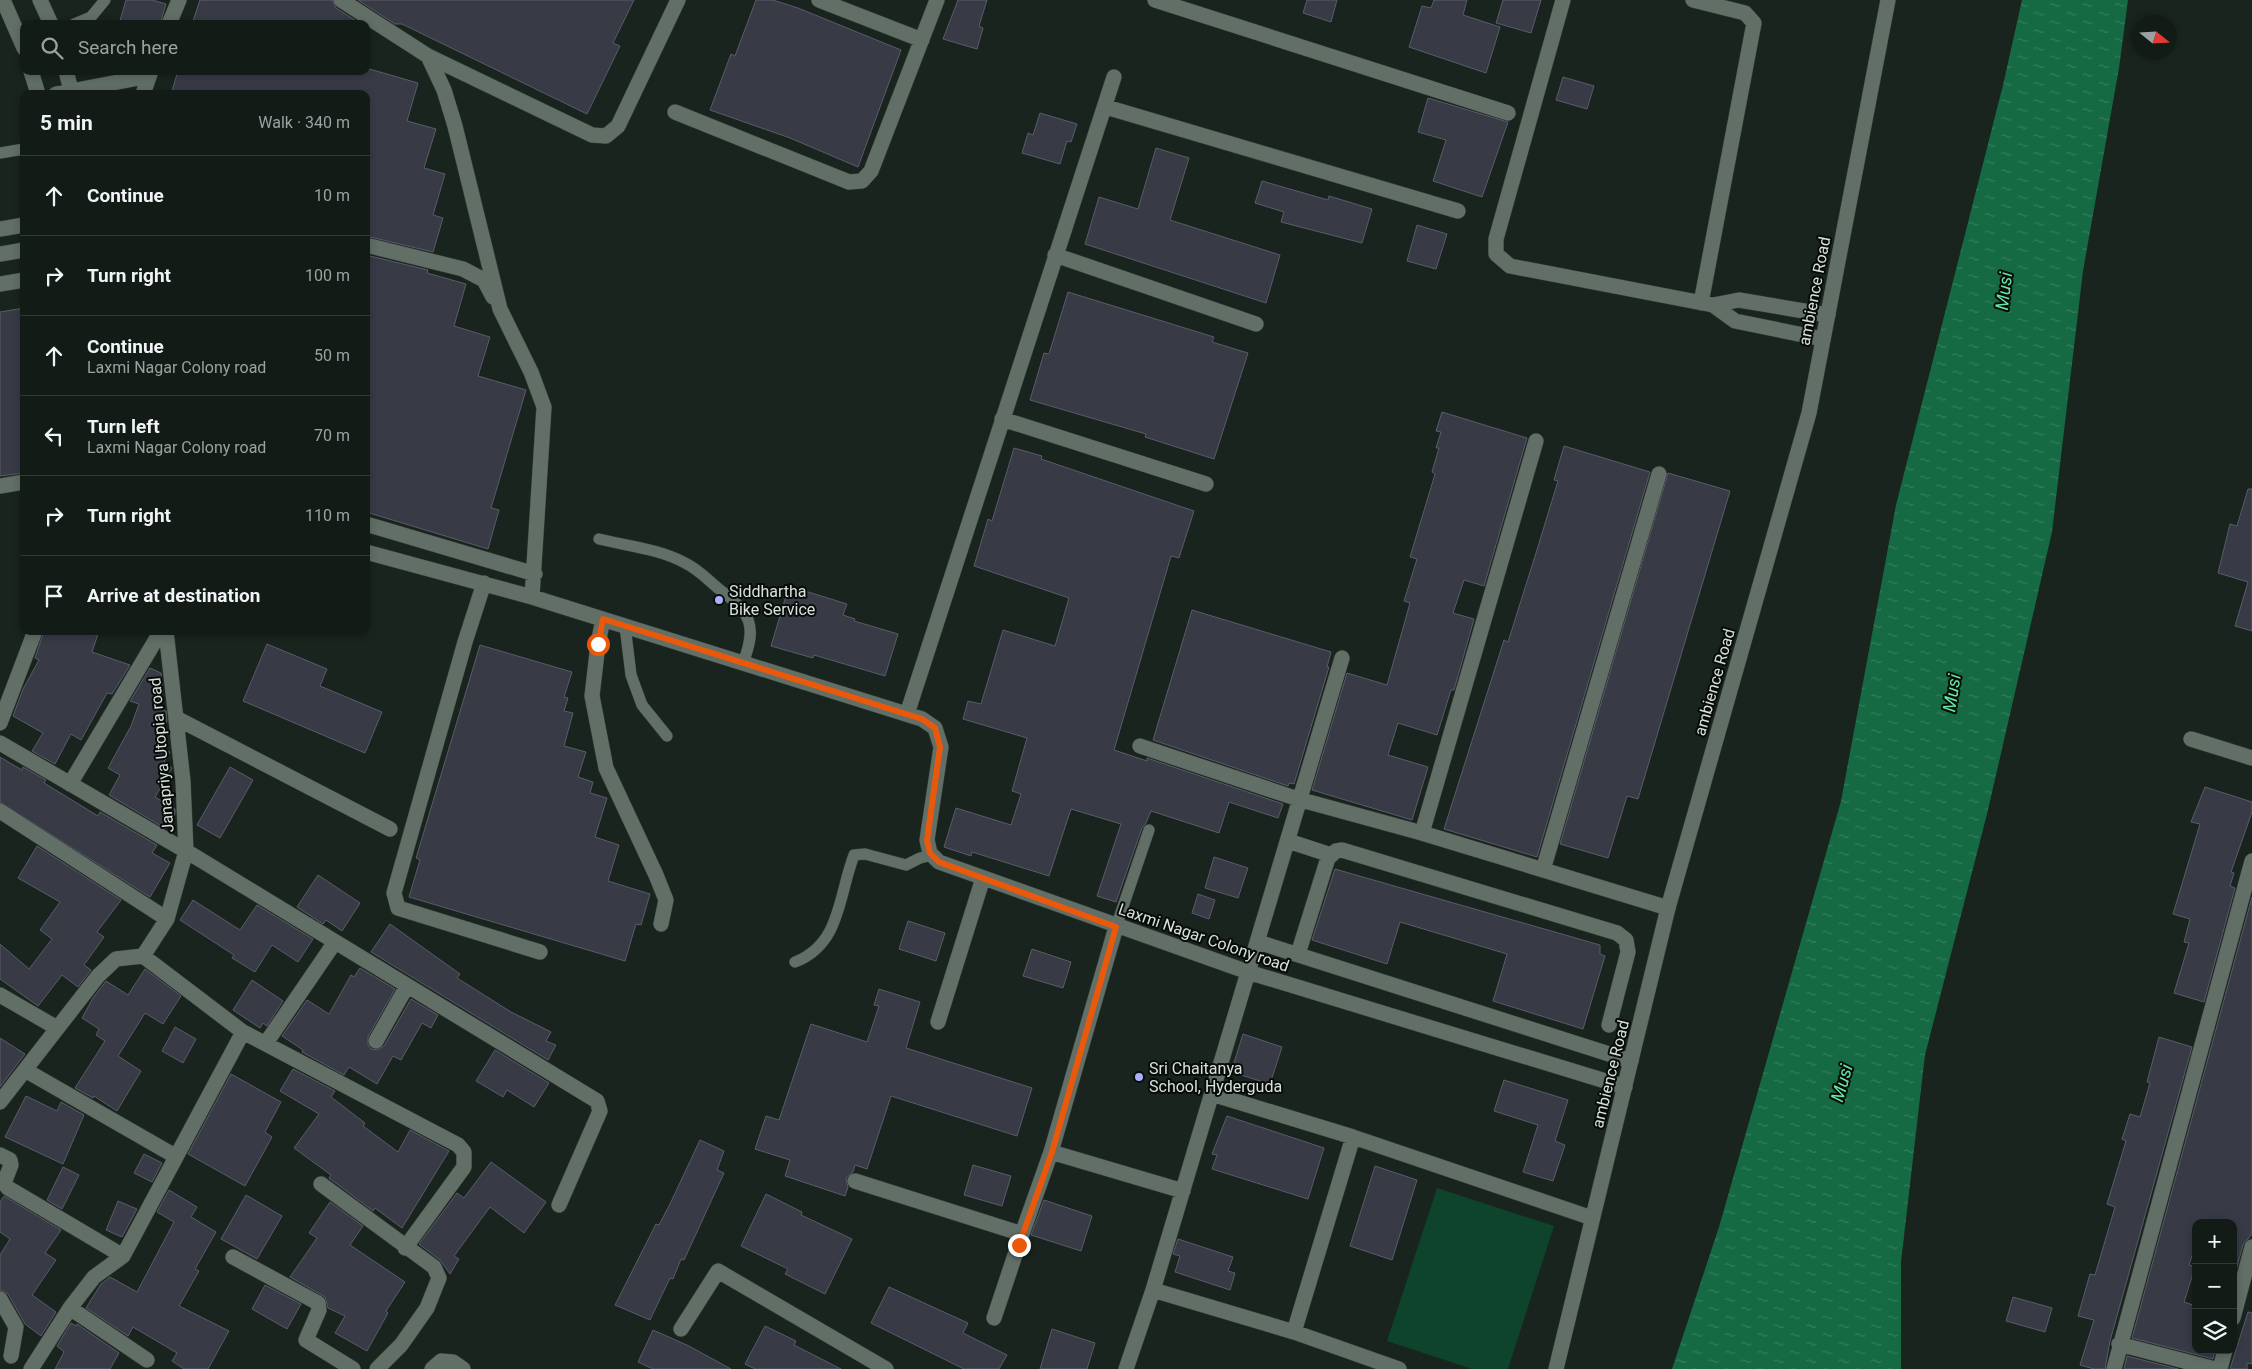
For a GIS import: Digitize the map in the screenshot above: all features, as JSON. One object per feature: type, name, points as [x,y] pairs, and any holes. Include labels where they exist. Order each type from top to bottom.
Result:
[{"type":"street","points":[[40,0],[49,20]]},
{"type":"street","points":[[170,20],[179,0]]},
{"type":"street","points":[[341,0],[428,56],[592,135],[606,136],[618,126],[626,111],[678,0]]},
{"type":"street","points":[[819,0],[922,40]]},
{"type":"street","points":[[675,112],[849,182],[862,181],[872,171],[937,0]]},
{"type":"street","points":[[1155,0],[1508,113]]},
{"type":"street","points":[[1563,0],[1496,240],[1496,254],[1510,266],[1707,304],[1739,300],[1828,315]]},
{"type":"street","points":[[1693,0],[1745,13],[1754,24],[1707,304]]},
{"type":"street","name":"ambience Road","points":[[1556,1369],[1668,908],[1809,412],[1888,0]]},
{"type":"street","points":[[3,6],[7,25],[20,43]]},
{"type":"street","points":[[428,56],[444,90],[455,126],[500,309]]},
{"type":"street","points":[[32,75],[37,90]]},
{"type":"street","points":[[67,75],[71,90]]},
{"type":"street","points":[[84,90],[142,75]]},
{"type":"street","points":[[144,90],[149,75]]},
{"type":"street","points":[[907,714],[1114,77]]},
{"type":"street","points":[[1106,106],[1458,211]]},
{"type":"street","points":[[0,229],[20,226]]},
{"type":"street","points":[[370,246],[463,269],[484,280],[531,372],[544,407],[535,574],[532,597]]},
{"type":"street","points":[[0,254],[20,252]]},
{"type":"street","points":[[1055,255],[1256,324]]},
{"type":"street","points":[[0,284],[20,281]]},
{"type":"street","points":[[1707,304],[1735,321],[1823,339]]},
{"type":"street","points":[[1002,419],[1206,484]]},
{"type":"street","points":[[1422,833],[1536,441]]},
{"type":"street","points":[[1543,870],[1659,474]]},
{"type":"street","points":[[0,486],[20,483]]},
{"type":"street","points":[[370,525],[535,574]]},
{"type":"street","points":[[370,553],[532,597],[922,719],[935,728],[940,747],[927,840],[933,855]]},
{"type":"street","points":[[484,584],[465,642],[394,893],[398,908],[540,952]]},
{"type":"street","points":[[603,619],[594,675],[594,706],[606,768],[666,900],[661,924]]},
{"type":"street","points":[[0,723],[33,635]]},
{"type":"street","points":[[70,784],[159,635]]},
{"type":"street","name":"Janapriya Utopia road","points":[[143,956],[167,918],[186,852],[178,720],[167,635]]},
{"type":"street","points":[[1126,1369],[1153,1290],[1288,841],[1298,799],[1342,658]]},
{"type":"street","points":[[178,720],[390,829]]},
{"type":"street","points":[[2191,739],[2252,758]]},
{"type":"street","points":[[0,743],[186,852],[598,1100],[600,1111],[559,1205]]},
{"type":"street","points":[[1140,746],[1298,799],[1422,833],[1668,908]]},
{"type":"street","points":[[0,811],[167,918]]},
{"type":"street","points":[[1288,841],[1331,855]]},
{"type":"street","points":[[1298,954],[1328,858],[1342,850],[1617,933],[1626,940],[1628,952],[1609,1025]]},
{"type":"street","name":"Laxmi Nagar Colony road","points":[[933,855],[939,862],[1116,927],[1248,972],[1625,1086]]},
{"type":"street","points":[[2114,1369],[2119,1344],[2252,861]]},
{"type":"street","points":[[938,1022],[983,878]]},
{"type":"street","points":[[994,1318],[1052,1152],[1116,927]]},
{"type":"street","points":[[266,1043],[335,942]]},
{"type":"street","points":[[1258,942],[1631,1061]]},
{"type":"street","points":[[0,1102],[98,976],[116,959],[143,956],[243,1032],[458,1145],[464,1152],[464,1167],[404,1248]]},
{"type":"street","points":[[376,1041],[408,986]]},
{"type":"street","points":[[0,995],[57,1028]]},
{"type":"street","points":[[0,1299],[16,1327],[6,1352],[30,1369],[70,1308],[94,1277],[123,1256],[243,1032]]},
{"type":"street","points":[[25,1070],[175,1156]]},
{"type":"street","points":[[1212,1094],[1353,1137],[1592,1218]]},
{"type":"street","points":[[1294,1332],[1353,1137]]},
{"type":"street","points":[[1052,1152],[1183,1191]]},
{"type":"street","points":[[0,1155],[10,1160],[11,1165],[4,1178],[4,1183],[8,1188],[123,1256]]},
{"type":"street","points":[[855,1181],[1022,1234]]},
{"type":"street","points":[[321,1184],[404,1248],[434,1267],[439,1278],[427,1308],[401,1345],[377,1369]]},
{"type":"street","points":[[2235,1309],[2252,1247]]},
{"type":"street","points":[[233,1258],[318,1303],[320,1306],[319,1310],[306,1340],[353,1369]]},
{"type":"street","points":[[681,1329],[718,1271],[886,1369]]},
{"type":"street","points":[[1153,1290],[1294,1332],[1399,1369]]},
{"type":"street","points":[[70,1308],[147,1360]]},
{"type":"street","points":[[2119,1344],[2215,1369]]},
{"type":"street","points":[[2220,1369],[2223,1354]]},
{"type":"street","points":[[432,1369],[441,1361],[453,1362],[464,1369]]},
{"type":"lane","points":[[84,20],[91,17],[105,0]]},
{"type":"lane","points":[[0,153],[20,149]]},
{"type":"lane","points":[[599,539],[680,560],[697,570],[737,602],[748,616],[752,631],[743,663]]},
{"type":"lane","points":[[625,626],[630,675],[642,705],[667,736]]},
{"type":"lane","points":[[1116,927],[1149,830]]},
{"type":"lane","points":[[795,962],[811,956],[824,943],[834,924],[854,855],[865,854],[906,865],[920,858],[933,855]]},
{"type":"shaded area","points":[[1437,1188],[1554,1226],[1508,1369],[1472,1369],[1387,1341]]},
{"type":"water","name":"Musi","points":[[2022,0],[2128,0],[2119,68],[2083,271],[2052,532],[1987,814],[1925,1055],[1901,1262],[1901,1369],[1672,1369],[1719,1227],[1841,801],[1896,505],[2003,85]]},
{"type":"building","points":[[126,0],[152,0],[166,4],[161,20],[120,20]]},
{"type":"building","points":[[200,0],[332,0],[336,8],[355,20],[193,20]]},
{"type":"building","points":[[358,0],[634,0],[613,43],[620,46],[587,114],[402,24],[395,24]]},
{"type":"building","points":[[756,0],[773,0],[798,8],[901,50],[858,167],[790,138],[710,110],[731,54],[735,56]]},
{"type":"building","points":[[958,0],[987,0],[979,26],[983,28],[977,49],[943,39]]},
{"type":"building","points":[[1307,0],[1337,0],[1331,22],[1303,13]]},
{"type":"building","points":[[1434,0],[1467,0],[1463,15],[1500,27],[1486,73],[1409,47],[1422,6],[1431,8]]},
{"type":"building","points":[[1503,0],[1541,0],[1531,33],[1496,23]]},
{"type":"building","points":[[370,69],[418,83],[407,121],[436,129],[424,168],[445,174],[433,215],[443,218],[433,252],[370,237],[370,90],[172,90],[177,75],[370,75]]},
{"type":"building","points":[[1563,77],[1594,86],[1587,109],[1556,100]]},
{"type":"building","points":[[1428,98],[1508,122],[1482,197],[1433,181],[1446,140],[1418,132]]},
{"type":"building","points":[[1040,113],[1077,124],[1071,142],[1067,141],[1060,164],[1022,153],[1028,133],[1033,135]]},
{"type":"building","points":[[1156,148],[1189,158],[1170,220],[1280,255],[1266,303],[1085,244],[1099,197],[1138,209]]},
{"type":"building","points":[[1262,181],[1328,200],[1329,196],[1372,209],[1362,243],[1281,222],[1284,212],[1255,203]]},
{"type":"building","points":[[1417,225],[1447,234],[1436,269],[1407,261]]},
{"type":"building","points":[[370,256],[428,270],[427,273],[466,284],[454,326],[490,337],[478,376],[526,390],[491,508],[499,510],[488,549],[370,513]]},
{"type":"building","points":[[1068,292],[1214,337],[1212,342],[1248,353],[1214,459],[1145,437],[1146,434],[1030,400],[1044,353],[1049,354]]},
{"type":"building","points":[[20,309],[20,474],[0,476],[0,312]]},
{"type":"building","points":[[1442,412],[1527,438],[1484,586],[1464,580],[1453,613],[1474,619],[1454,690],[1451,690],[1437,735],[1398,723],[1388,755],[1428,767],[1412,820],[1312,790],[1347,673],[1387,685],[1410,603],[1404,601],[1417,559],[1410,557],[1435,474],[1432,472],[1439,448],[1436,448],[1441,432],[1436,431]]},
{"type":"building","points":[[1564,446],[1650,472],[1537,857],[1444,829],[1504,640],[1508,642],[1536,553],[1558,481],[1554,480]]},
{"type":"building","points":[[1014,448],[1042,456],[1041,459],[1194,511],[1179,558],[1171,556],[1114,750],[1147,761],[1147,758],[1283,804],[1278,818],[1229,802],[1219,833],[1151,811],[1142,828],[1116,902],[1097,896],[1121,824],[1071,809],[1049,876],[972,852],[971,856],[944,847],[956,808],[1011,825],[1021,794],[1012,791],[1027,738],[963,719],[968,701],[981,704],[1003,630],[1055,646],[1069,598],[974,566],[988,519],[992,521]]},
{"type":"building","points":[[1668,473],[1730,491],[1638,799],[1627,796],[1608,858],[1560,844]]},
{"type":"building","points":[[2248,489],[2252,489],[2252,631],[2235,626],[2248,582],[2218,573],[2230,524],[2237,526]]},
{"type":"building","points":[[789,586],[847,604],[843,615],[855,619],[854,621],[898,634],[885,676],[814,655],[813,658],[771,646]]},
{"type":"building","points":[[1192,610],[1331,652],[1327,667],[1329,667],[1294,784],[1289,783],[1288,786],[1153,740]]},
{"type":"building","points":[[43,635],[98,635],[92,652],[130,665],[112,694],[107,693],[81,740],[71,734],[55,764],[32,751],[43,733],[13,716],[23,689],[39,660],[35,658]]},
{"type":"building","points":[[267,644],[327,669],[320,686],[382,712],[365,753],[243,701]]},
{"type":"building","points":[[480,645],[572,672],[564,697],[568,698],[564,711],[573,713],[564,746],[586,752],[578,777],[593,782],[590,793],[607,798],[595,837],[619,845],[608,881],[650,894],[641,925],[636,924],[625,961],[409,897],[420,860],[416,858]]},
{"type":"building","points":[[150,668],[161,673],[163,692],[157,707],[166,711],[167,721],[156,744],[170,752],[164,762],[172,768],[155,797],[175,809],[175,814],[166,829],[109,795],[120,775],[108,768],[131,726],[139,704],[130,701]]},
{"type":"building","points":[[0,757],[22,770],[23,767],[46,780],[44,783],[98,816],[100,812],[157,845],[152,853],[170,863],[150,897],[0,802]]},
{"type":"building","points":[[230,767],[253,780],[220,838],[197,825]]},
{"type":"building","points":[[2205,787],[2252,802],[2252,812],[2231,872],[2234,873],[2230,886],[2235,888],[2204,1002],[2174,993],[2189,943],[2184,942],[2190,919],[2173,914],[2200,824],[2191,822]]},
{"type":"building","points":[[37,846],[121,900],[97,932],[104,937],[84,965],[91,970],[78,987],[62,975],[38,1006],[0,979],[0,944],[29,969],[52,939],[40,930],[60,902],[18,878]]},
{"type":"building","points":[[1214,857],[1248,868],[1238,898],[1205,888]]},
{"type":"building","points":[[1335,869],[1600,945],[1600,954],[1605,956],[1583,1029],[1493,1001],[1507,954],[1400,922],[1387,964],[1312,940]]},
{"type":"building","points":[[318,875],[360,903],[342,931],[326,920],[323,924],[297,907]]},
{"type":"building","points":[[1198,894],[1215,900],[1209,919],[1192,913]]},
{"type":"building","points":[[2252,897],[2252,1234],[2243,1245],[2237,1267],[2237,1219],[2192,1219],[2192,1256],[2189,1265],[2192,1266],[2192,1277],[2184,1302],[2192,1305],[2192,1354],[2132,1338]]},
{"type":"building","points":[[193,900],[240,930],[257,905],[313,939],[298,962],[272,945],[255,972],[232,958],[234,955],[180,920]]},
{"type":"building","points":[[908,921],[945,933],[936,961],[899,949]]},
{"type":"building","points":[[390,924],[460,974],[457,978],[511,1012],[551,1032],[546,1041],[556,1045],[548,1060],[371,952]]},
{"type":"building","points":[[1032,949],[1071,962],[1063,988],[1023,976]]},
{"type":"building","points":[[360,968],[395,989],[368,1037],[368,1045],[371,1049],[377,1050],[384,1046],[411,999],[438,1015],[431,1028],[422,1023],[401,1060],[393,1056],[377,1084],[349,1067],[344,1075],[302,1052],[303,1050],[282,1036],[307,1000],[329,1014],[351,975],[354,977]]},
{"type":"building","points":[[145,969],[181,996],[163,1024],[145,1013],[118,1056],[141,1071],[117,1111],[94,1096],[93,1098],[75,1088],[105,1041],[96,1035],[99,1029],[82,1018],[93,998],[106,981],[128,995]]},
{"type":"building","points":[[252,980],[283,1001],[267,1026],[263,1023],[260,1028],[233,1010]]},
{"type":"building","points":[[879,989],[920,1002],[906,1048],[1032,1088],[1017,1136],[891,1096],[867,1169],[855,1165],[853,1172],[846,1178],[848,1187],[845,1196],[785,1176],[790,1160],[755,1149],[766,1116],[779,1120],[811,1024],[867,1042],[879,1006],[874,1005]]},
{"type":"building","points":[[175,1027],[196,1039],[183,1063],[162,1051]]},
{"type":"building","points":[[1243,1034],[1282,1047],[1270,1084],[1231,1072]]},
{"type":"building","points":[[2159,1037],[2192,1047],[2110,1341],[2105,1369],[2094,1369],[2080,1365],[2094,1320],[2078,1316],[2090,1274],[2095,1275],[2115,1207],[2107,1204],[2126,1141],[2122,1139],[2130,1114],[2140,1117],[2150,1083],[2147,1082]]},
{"type":"building","points":[[0,1038],[25,1054],[0,1087]]},
{"type":"building","points":[[495,1050],[549,1083],[534,1107],[507,1090],[503,1097],[476,1081]]},
{"type":"building","points":[[293,1069],[335,1091],[331,1097],[365,1123],[363,1126],[398,1152],[410,1130],[449,1151],[402,1228],[375,1208],[373,1211],[329,1178],[331,1175],[294,1148],[319,1114],[280,1091]]},
{"type":"building","points":[[231,1074],[281,1102],[265,1132],[272,1137],[245,1186],[188,1154]]},
{"type":"building","points":[[1504,1080],[1568,1100],[1555,1141],[1565,1145],[1553,1181],[1523,1172],[1538,1125],[1494,1111]]},
{"type":"building","points":[[26,1096],[57,1111],[61,1102],[84,1115],[63,1164],[5,1137]]},
{"type":"building","points":[[1227,1116],[1324,1148],[1308,1199],[1212,1169],[1217,1155],[1212,1154]]},
{"type":"building","points":[[700,1140],[724,1151],[717,1170],[724,1173],[684,1260],[681,1259],[673,1279],[670,1278],[650,1320],[615,1305],[656,1224],[659,1225],[670,1204]]},
{"type":"building","points":[[144,1154],[162,1163],[152,1182],[134,1173]]},
{"type":"building","points":[[491,1162],[546,1202],[524,1233],[490,1207],[454,1256],[459,1259],[450,1274],[440,1260],[419,1244],[457,1193],[464,1198]]},
{"type":"building","points":[[973,1165],[1011,1176],[1002,1206],[964,1195]]},
{"type":"building","points":[[1375,1166],[1417,1180],[1392,1260],[1350,1246]]},
{"type":"building","points":[[63,1167],[79,1175],[62,1209],[47,1200]]},
{"type":"building","points":[[169,1190],[197,1207],[191,1217],[216,1232],[195,1269],[199,1271],[179,1306],[229,1331],[208,1369],[184,1369],[172,1361],[177,1353],[133,1327],[128,1336],[86,1308],[101,1284],[110,1277],[137,1292],[174,1222],[157,1212]]},
{"type":"building","points":[[766,1194],[802,1212],[801,1215],[852,1239],[825,1294],[785,1274],[788,1269],[741,1246]]},
{"type":"building","points":[[246,1195],[282,1216],[257,1259],[221,1239]]},
{"type":"building","points":[[4,1196],[61,1230],[45,1253],[56,1260],[32,1295],[56,1312],[41,1336],[25,1324],[8,1294],[0,1290],[0,1255],[10,1239],[0,1232],[0,1202]]},
{"type":"building","points":[[1044,1200],[1092,1216],[1081,1251],[1031,1235]]},
{"type":"building","points":[[118,1201],[137,1209],[122,1237],[106,1230]]},
{"type":"building","points":[[330,1202],[363,1226],[350,1245],[405,1282],[386,1311],[388,1313],[367,1351],[335,1333],[345,1316],[328,1308],[325,1297],[290,1277],[317,1238],[309,1233]]},
{"type":"building","points":[[1178,1239],[1233,1257],[1228,1271],[1235,1273],[1230,1290],[1175,1272],[1180,1256],[1173,1254]]},
{"type":"building","points":[[265,1285],[301,1304],[287,1329],[252,1309]]},
{"type":"building","points":[[889,1287],[968,1323],[963,1333],[1007,1355],[999,1369],[964,1369],[871,1323]]},
{"type":"building","points":[[2013,1297],[2052,1308],[2045,1332],[2006,1321]]},
{"type":"building","points":[[2248,1312],[2252,1313],[2252,1364],[2247,1363],[2247,1369],[2230,1369],[2235,1354],[2237,1354],[2237,1347]]},
{"type":"building","points":[[71,1323],[76,1326],[77,1324],[119,1353],[110,1369],[55,1369],[64,1352],[57,1346]]},
{"type":"building","points":[[765,1326],[796,1341],[794,1345],[841,1369],[755,1369],[745,1364]]},
{"type":"building","points":[[1052,1329],[1095,1343],[1087,1369],[1040,1369]]},
{"type":"building","points":[[653,1330],[689,1346],[731,1369],[653,1369],[638,1362]]},
{"type":"building","points":[[2194,1354],[2214,1354],[2213,1359]]},
{"type":"building","points":[[2127,1356],[2178,1369],[2124,1369]]},
{"type":"place","name":"Siddhartha Bike Service","points":[[719,600]]},
{"type":"place","name":"Sri Chaitanya School, Hyderguda","points":[[1139,1077]]},
{"type":"route","points":[[598,644],[603,619],[922,719],[935,728],[940,747],[927,840],[930,853],[939,862],[1116,927],[1052,1152],[1019,1245]]}]
